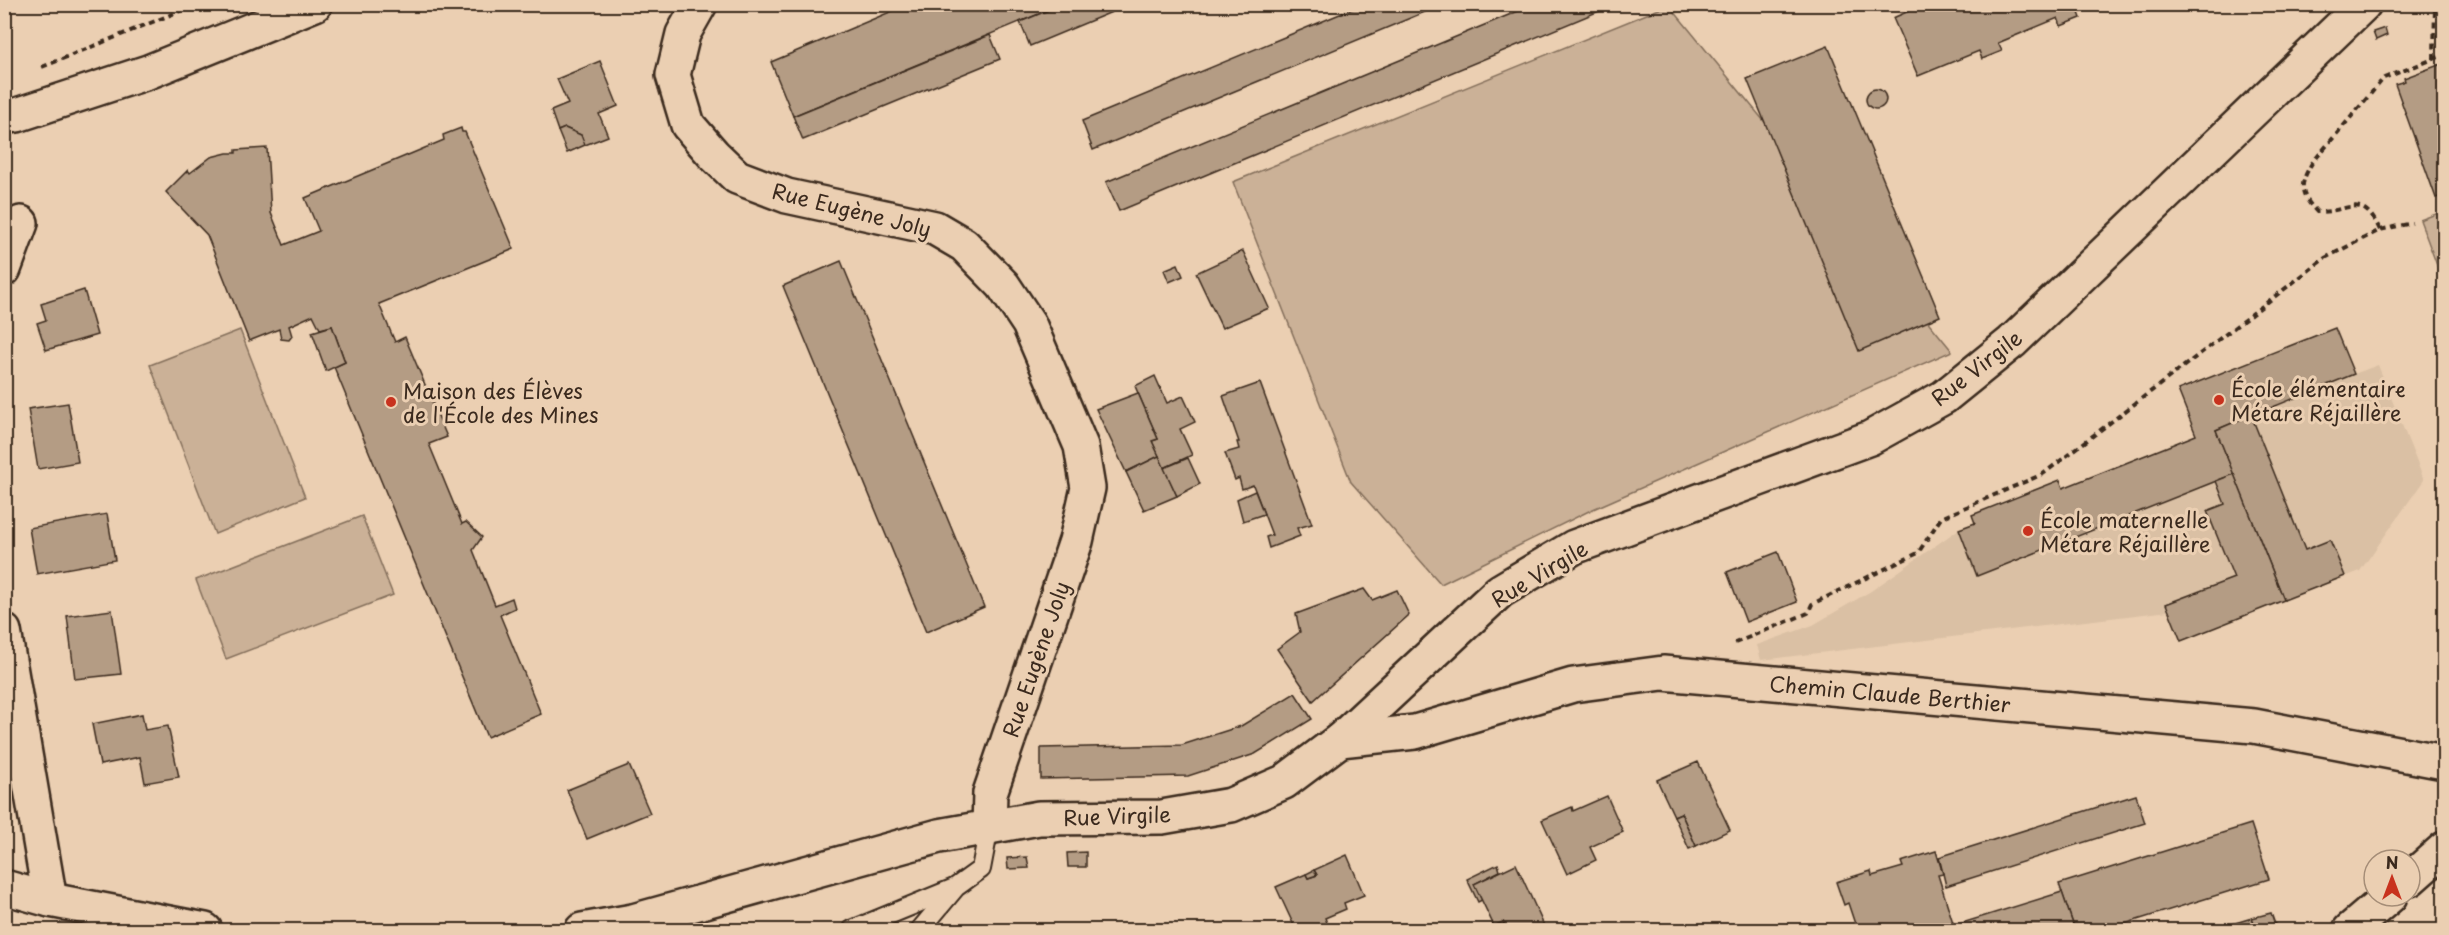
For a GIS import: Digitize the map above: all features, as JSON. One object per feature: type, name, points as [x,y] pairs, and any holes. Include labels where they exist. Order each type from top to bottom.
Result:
[{"type":"street","points":[[4,117],[17,115],[126,80],[315,4]]},
{"type":"street","name":"Rue Eugène Joly","points":[[700,4],[683,34],[673,75],[688,124],[714,156],[737,177],[787,196],[935,228],[964,245],[1003,285],[1029,324],[1081,446],[1088,488],[1079,530],[990,793],[989,827]]},
{"type":"street","name":"Rue Virgile","points":[[582,930],[633,921],[939,836],[1039,818],[1162,817],[1231,805],[1284,782],[1340,740],[1500,591],[1574,547],[1870,438],[1944,397],[2012,342],[2364,4]]},
{"type":"street","points":[[4,269],[21,223]]},
{"type":"street","points":[[4,631],[50,900]]},
{"type":"street","name":"Chemin Claude Berthier","points":[[1340,740],[1415,732],[1572,685],[1663,673],[2254,726],[2445,762]]},
{"type":"street","points":[[2422,869],[2445,849]]},
{"type":"street","points":[[4,887],[50,900],[205,930]]},
{"type":"street","points":[[2350,930],[2376,908]]},
{"type":"lane","points":[[852,930],[956,887],[981,869],[989,827]]},
{"type":"lane","points":[[920,930],[956,887]]},
{"type":"path","points":[[39,68],[197,4]]},
{"type":"path","points":[[2434,58],[2435,4]]},
{"type":"path","points":[[2380,230],[2371,213],[2363,207],[2317,212],[2307,202],[2302,192],[2303,177],[2312,163],[2384,78],[2445,54]]},
{"type":"path","points":[[1725,647],[1808,613],[1812,604],[1918,553],[1941,518],[2043,474],[2325,258],[2380,230],[2412,223]]},
{"type":"shaded area","points":[[1669,5],[1952,351],[1591,510],[1441,584],[1351,482],[1233,182]]},
{"type":"shaded area","points":[[2444,211],[2444,284],[2420,220]]},
{"type":"shaded area","points":[[2335,328],[2354,374],[2378,365],[2424,480],[2360,571],[2181,641],[2169,611],[1761,660],[1757,645],[1813,625],[1871,591],[1959,529],[1975,523],[1972,515],[2060,480],[2063,488],[2196,435],[2178,390]]},
{"type":"shaded area","points":[[240,330],[305,497],[215,534],[150,365]]},
{"type":"shaded area","points":[[362,516],[393,595],[226,659],[196,580]]},
{"type":"building","points":[[909,4],[1063,4],[793,116],[771,62]]},
{"type":"building","points":[[1063,4],[1131,4],[1030,46],[1020,22]]},
{"type":"building","points":[[1364,4],[1444,4],[1093,150],[1082,121]]},
{"type":"building","points":[[1535,4],[1616,4],[1119,211],[1106,182]]},
{"type":"building","points":[[1925,4],[2091,4],[2078,10],[2081,18],[2061,26],[2058,18],[1998,43],[2002,51],[1982,59],[1979,51],[1918,76],[1893,18]]},
{"type":"building","points":[[2385,28],[2387,35],[2376,40],[2373,32]]},
{"type":"building","points":[[990,35],[1000,59],[803,140],[793,116]]},
{"type":"building","points":[[1828,46],[1940,316],[1859,351],[1747,79]]},
{"type":"building","points":[[600,61],[618,106],[599,114],[608,136],[585,145],[581,135],[565,128],[558,131],[551,111],[568,104],[557,79]]},
{"type":"building","points":[[2444,63],[2444,195],[2436,198],[2395,84],[2405,81],[2404,78]]},
{"type":"building","points":[[1876,89],[1883,92],[1886,99],[1883,106],[1876,109],[1869,106],[1866,99],[1869,92]]},
{"type":"building","name":"Maison des Élèves de l'École des Mines","points":[[461,128],[462,132],[465,132],[514,249],[379,304],[395,342],[405,337],[447,437],[429,444],[462,524],[466,522],[482,537],[473,550],[495,605],[512,598],[515,608],[500,615],[541,714],[487,737],[334,367],[345,362],[332,326],[320,329],[313,315],[289,326],[292,336],[289,340],[281,339],[279,329],[249,341],[207,235],[166,192],[188,170],[190,173],[211,157],[236,153],[236,150],[267,148],[271,213],[284,245],[319,231],[305,198],[444,140],[443,135]]},
{"type":"building","points":[[565,128],[581,135],[585,145],[567,153],[558,131]]},
{"type":"building","points":[[1243,251],[1269,308],[1222,328],[1196,273]]},
{"type":"building","points":[[841,261],[984,607],[926,632],[783,286]]},
{"type":"building","points":[[1178,264],[1183,276],[1169,282],[1164,270]]},
{"type":"building","points":[[84,290],[97,335],[46,350],[37,323],[46,320],[41,304]]},
{"type":"building","points":[[332,326],[345,362],[326,371],[312,332]]},
{"type":"building","points":[[2335,328],[2354,374],[2216,430],[2234,474],[1977,576],[1959,529],[1975,523],[1972,515],[2060,480],[2063,488],[2196,435],[2178,390]]},
{"type":"building","points":[[1155,376],[1167,403],[1183,396],[1195,422],[1180,429],[1192,455],[1164,468],[1152,441],[1158,439],[1135,386]]},
{"type":"building","points":[[1260,383],[1312,524],[1297,528],[1300,536],[1269,548],[1266,537],[1272,535],[1253,485],[1242,489],[1239,478],[1235,480],[1225,453],[1239,449],[1237,442],[1239,442],[1223,396]]},
{"type":"building","points":[[1138,393],[1158,439],[1152,441],[1159,456],[1126,472],[1096,409]]},
{"type":"building","points":[[68,403],[78,462],[38,469],[28,409]]},
{"type":"building","points":[[2251,415],[2305,550],[2330,540],[2345,576],[2284,600],[2216,430]]},
{"type":"building","points":[[1159,456],[1177,496],[1144,510],[1126,472]]},
{"type":"building","points":[[1188,458],[1200,484],[1177,496],[1164,468]]},
{"type":"building","points":[[2234,474],[2284,600],[2181,641],[2166,604],[2234,578],[2207,511],[2225,504],[2216,481]]},
{"type":"building","points":[[1255,491],[1264,514],[1243,521],[1237,499]]},
{"type":"building","points":[[107,514],[115,560],[37,574],[29,528]]},
{"type":"building","points":[[1778,552],[1797,602],[1746,622],[1727,572]]},
{"type":"building","points":[[1364,589],[1372,600],[1397,590],[1409,615],[1313,701],[1277,649],[1300,632],[1296,614]]},
{"type":"building","points":[[112,610],[121,674],[75,679],[67,616]]},
{"type":"building","points":[[1295,693],[1312,719],[1255,754],[1188,776],[1041,779],[1041,748],[1182,745],[1241,726]]},
{"type":"building","points":[[142,714],[145,730],[168,726],[179,777],[145,783],[140,757],[100,765],[92,724]]},
{"type":"building","points":[[1698,762],[1730,830],[1696,846],[1681,813],[1674,816],[1657,780]]},
{"type":"building","points":[[629,765],[650,813],[587,839],[567,790]]},
{"type":"building","points":[[2136,795],[2145,823],[1946,886],[1939,857]]},
{"type":"building","points":[[1607,796],[1623,832],[1590,847],[1596,860],[1567,874],[1542,820],[1572,807],[1573,811]]},
{"type":"building","points":[[1681,813],[1696,846],[1689,849],[1674,816]]},
{"type":"building","points":[[2251,824],[2269,879],[2105,930],[2075,930],[2059,884]]},
{"type":"building","points":[[1936,851],[1943,874],[1938,875],[1954,926],[1959,924],[1961,930],[1857,930],[1848,903],[1844,905],[1836,882],[1871,871],[1872,876],[1903,867],[1901,862]]},
{"type":"building","points":[[1086,852],[1086,867],[1068,867],[1067,853]]},
{"type":"building","points":[[1347,855],[1364,895],[1344,903],[1346,909],[1325,918],[1328,925],[1317,930],[1296,930],[1276,887],[1306,874],[1308,878],[1317,875],[1314,870]]},
{"type":"building","points":[[1027,857],[1029,868],[1008,869],[1007,858]]},
{"type":"building","points":[[1498,864],[1500,871],[1474,884],[1482,900],[1478,902],[1467,879]]},
{"type":"building","points":[[1516,864],[1546,930],[1507,930],[1503,922],[1494,926],[1474,884]]},
{"type":"building","points":[[1314,870],[1317,875],[1308,878],[1306,874]]},
{"type":"building","points":[[2062,892],[2075,930],[1961,930],[1959,924]]},
{"type":"building","points":[[2271,913],[2277,930],[2257,930],[2252,918]]},
{"type":"building","points":[[2252,918],[2257,930],[2212,930]]},
{"type":"building","points":[[1503,922],[1507,930],[1496,930],[1494,926]]},
{"type":"place","name":"École élémentaire Métare Réjaillère","points":[[2219,400]]},
{"type":"place","name":"Maison des Élèves de l'École des Mines","points":[[391,402]]},
{"type":"place","name":"École maternelle Métare Réjaillère","points":[[2028,531]]}]
